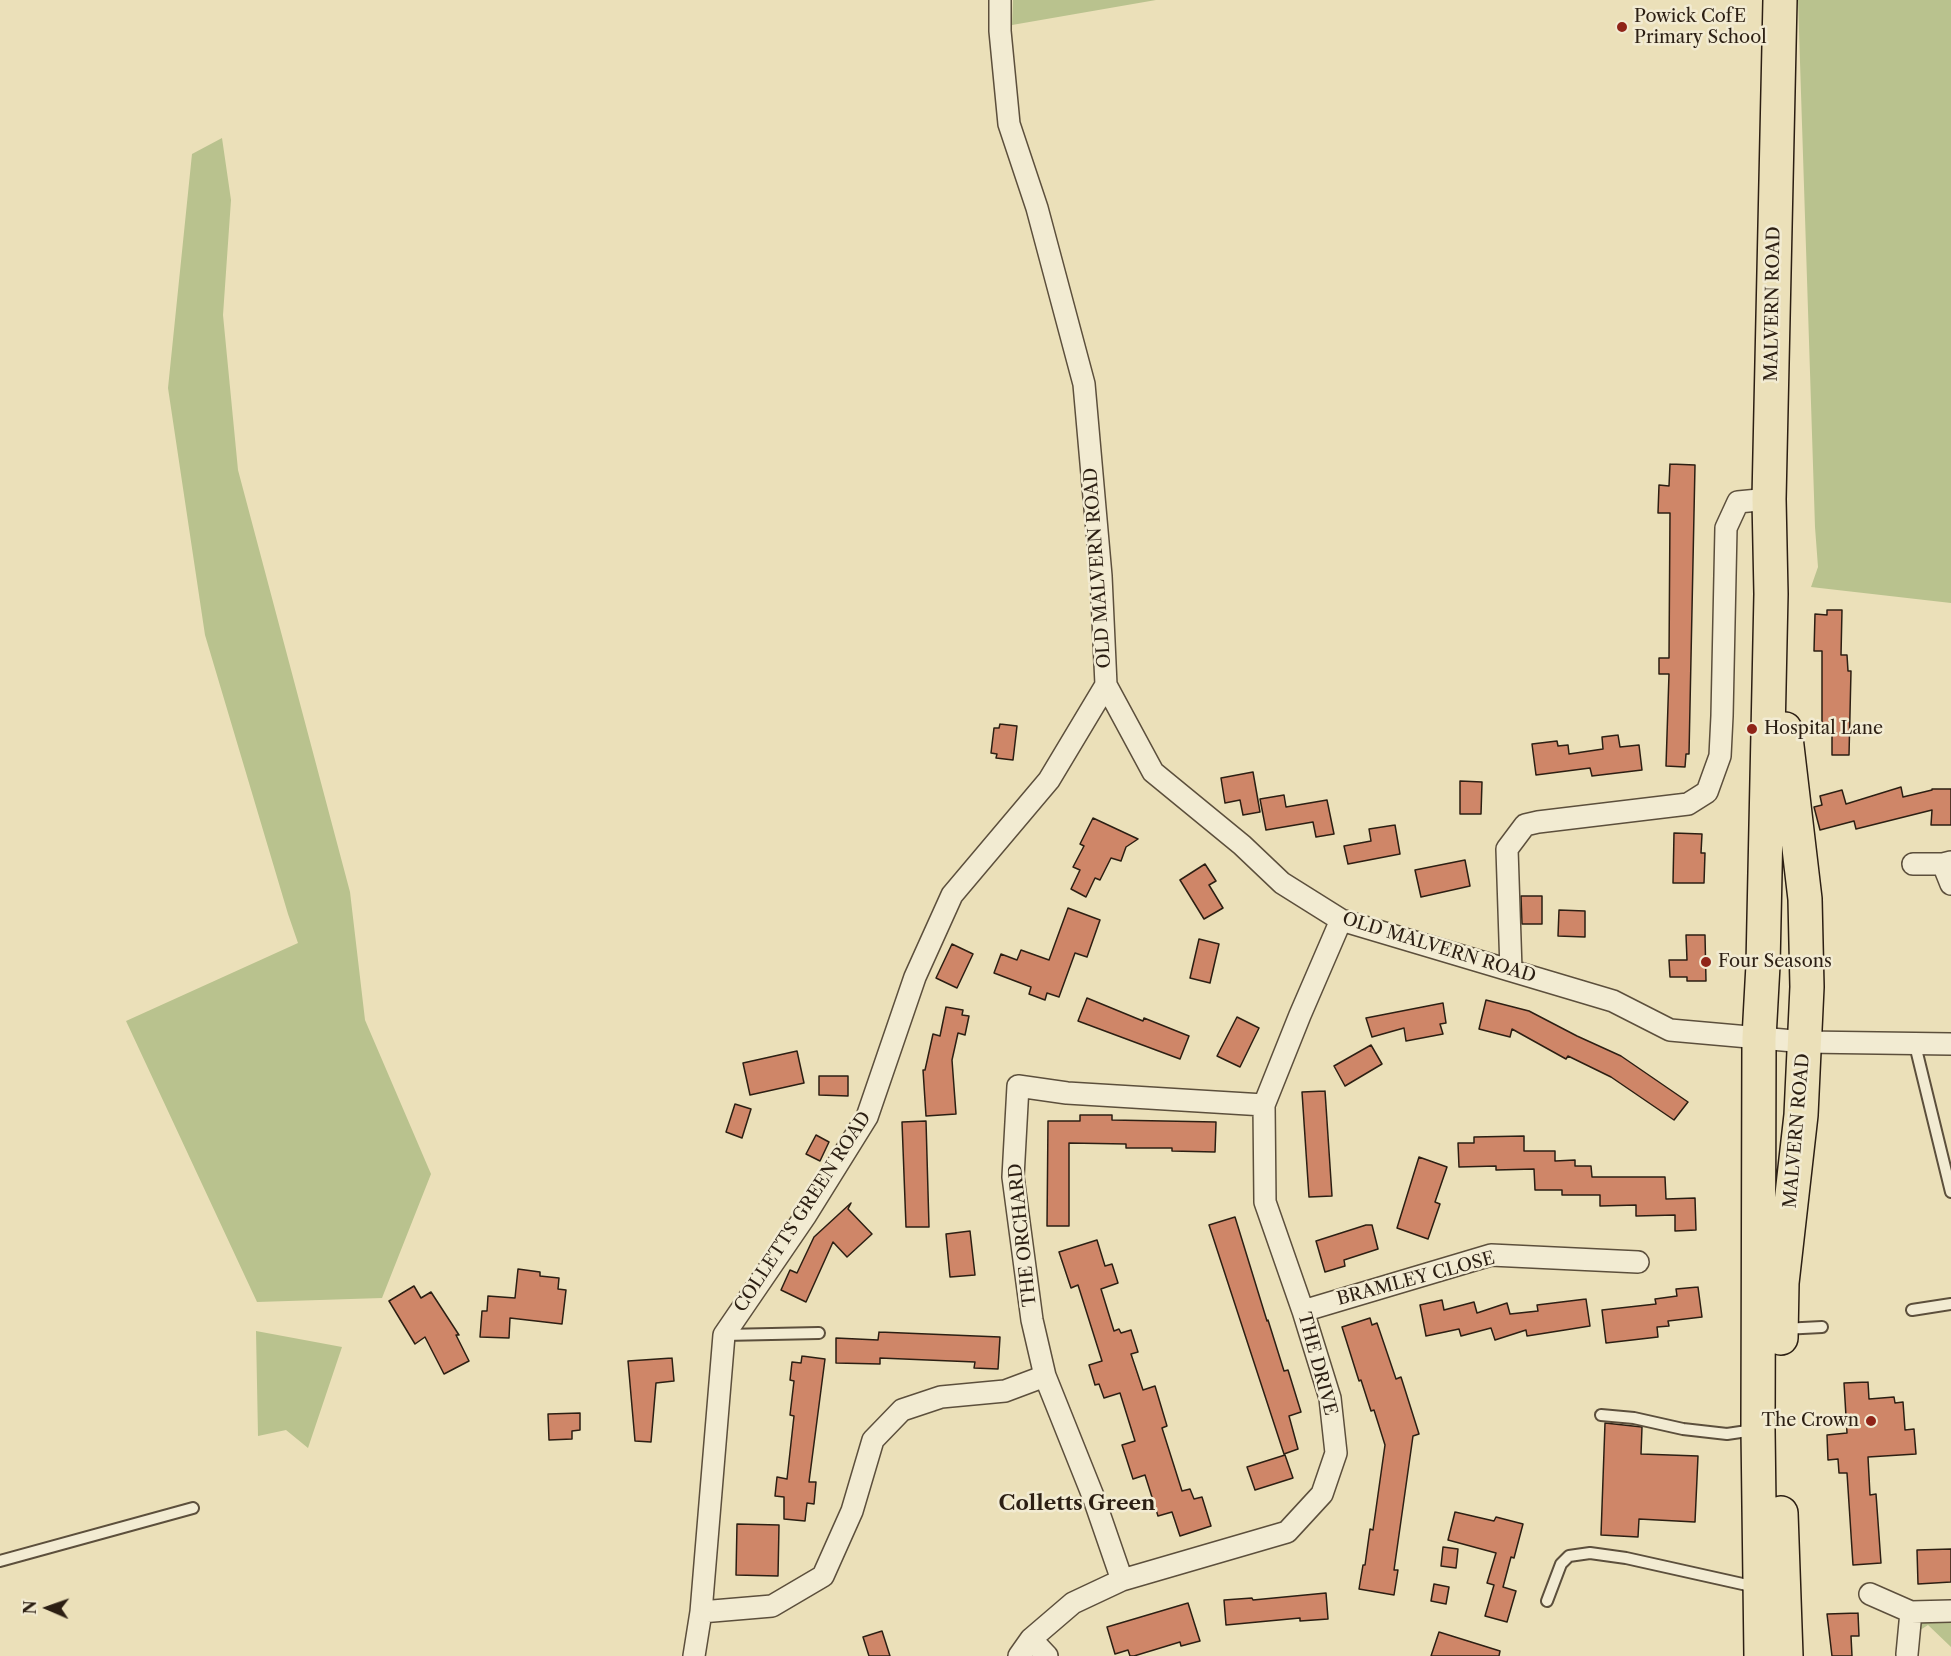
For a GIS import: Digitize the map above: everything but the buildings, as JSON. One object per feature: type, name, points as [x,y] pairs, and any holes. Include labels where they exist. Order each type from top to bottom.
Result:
[{"type":"highway","name":"MALVERN ROAD","points":[[1761,1656],[1760,1588],[1770,1342],[1760,1038],[1771,608],[1769,499],[1780,0]]},
{"type":"highway","name":"MALVERN ROAD","points":[[1770,1342],[1782,1283],[1801,1115],[1807,987],[1805,899],[1771,608]]},
{"type":"highway","name":"MALVERN ROAD","points":[[1768,1430],[1786,1656]]},
{"type":"street","name":"OLD MALVERN ROAD","points":[[1000,0],[999,32],[1009,124],[1037,208],[1084,384],[1101,576],[1106,685],[1153,772],[1242,845],[1282,883],[1341,920],[1613,1001],[1670,1030],[1805,1042]]},
{"type":"street","points":[[1511,969],[1507,849],[1525,825],[1688,804],[1707,792],[1720,756],[1726,528],[1738,502],[1769,499]]},
{"type":"street","name":"COLLETTS GREEN ROAD","points":[[694,1656],[701,1612],[724,1335],[806,1215],[867,1117],[915,977],[952,895],[1049,780],[1106,685]]},
{"type":"street","points":[[1913,864],[1947,863],[1951,884]]},
{"type":"street","name":"THE DRIVE","points":[[1047,1656],[1025,1648],[1073,1603],[1122,1580],[1287,1532],[1322,1494],[1336,1453],[1330,1398],[1265,1202],[1264,1105],[1341,920]]},
{"type":"street","points":[[1805,1042],[1951,1044]]},
{"type":"street","name":"THE ORCHARD","points":[[1122,1580],[1093,1496],[1045,1376],[1032,1320],[1013,1177],[1018,1086],[1067,1093],[1264,1105]]},
{"type":"street","name":"BRAMLEY CLOSE","points":[[1303,1311],[1491,1255],[1638,1262]]},
{"type":"street","points":[[701,1612],[772,1606],[823,1576],[852,1511],[873,1440],[902,1410],[941,1396],[1005,1391],[1045,1376]]},
{"type":"street","points":[[1870,1594],[1911,1612],[1951,1611]]},
{"type":"street","points":[[1906,1654],[1911,1612]]},
{"type":"lane","points":[[1915,1045],[1951,1192]]},
{"type":"lane","points":[[1912,1310],[1951,1304]]},
{"type":"lane","points":[[1770,1342],[1822,1328]]},
{"type":"lane","points":[[724,1335],[819,1333]]},
{"type":"lane","points":[[1601,1415],[1634,1418],[1683,1430],[1727,1434],[1768,1430]]},
{"type":"lane","points":[[0,1561],[193,1508]]},
{"type":"lane","points":[[1547,1602],[1561,1564],[1569,1556],[1590,1553],[1626,1558],[1760,1588]]},
{"type":"green space","points":[[1013,0],[1156,0],[1012,25]]},
{"type":"green space","points":[[1798,0],[1951,0],[1951,603],[1811,587],[1818,567]]},
{"type":"green space","points":[[222,138],[231,200],[223,315],[238,470],[350,892],[365,1020],[431,1174],[382,1298],[257,1302],[126,1021],[298,943],[205,635],[168,388],[192,154]]},
{"type":"green space","points":[[256,1331],[342,1347],[308,1448],[286,1430],[258,1436]]},
{"type":"green space","points":[[1951,1620],[1951,1647],[1928,1625],[1917,1632],[1921,1621]]},
{"type":"place","name":"Powick CofE Primary School","points":[[1622,27]]},
{"type":"place","name":"Hospital Lane","points":[[1752,729]]},
{"type":"place","name":"Four Seasons","points":[[1706,962]]},
{"type":"place","name":"The Crown","points":[[1871,1421]]},
{"type":"district","name":"Colletts Green","points":[[1077,1504]]}]
